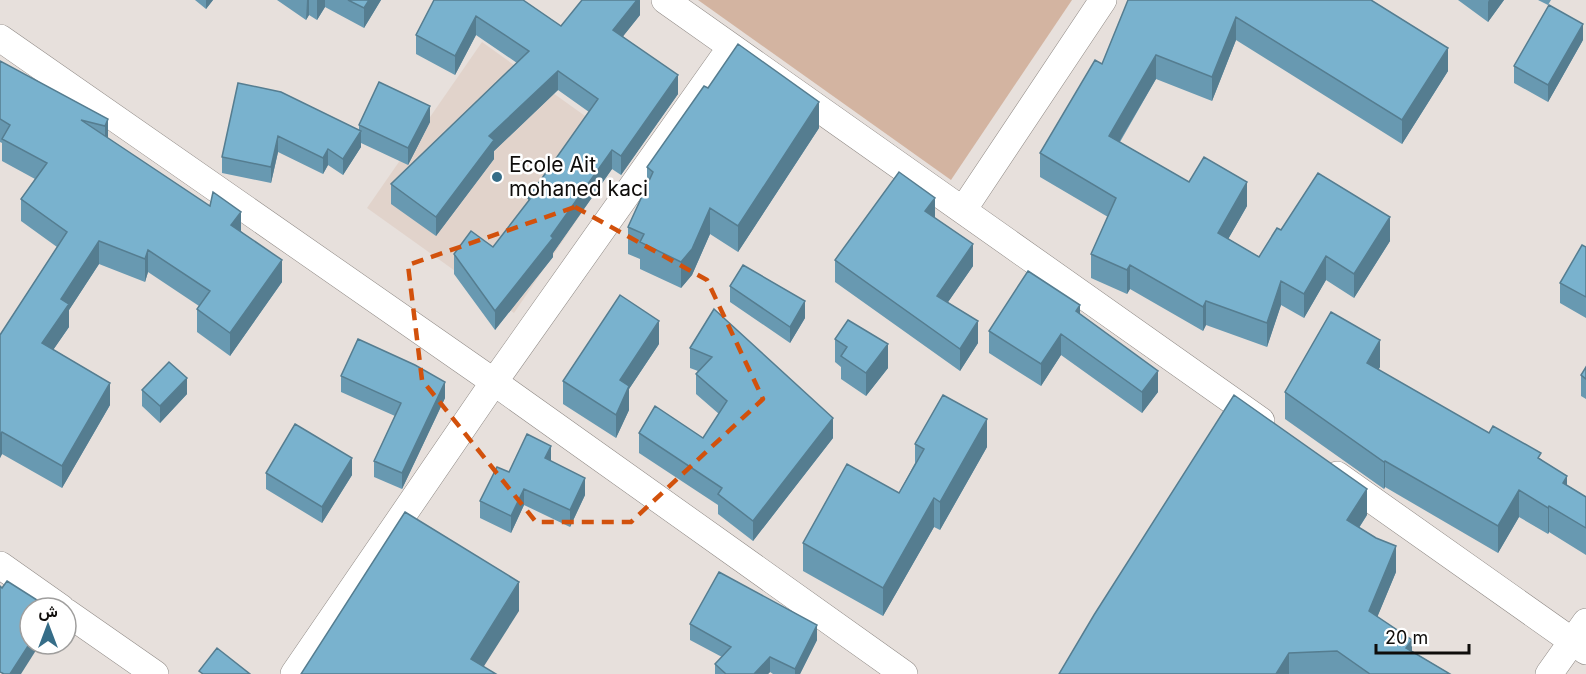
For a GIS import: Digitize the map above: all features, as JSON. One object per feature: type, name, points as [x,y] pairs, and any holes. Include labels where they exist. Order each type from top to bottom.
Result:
[{"type":"street","points":[[665,0],[1282,436]]},
{"type":"street","points":[[963,210],[1103,0]]},
{"type":"street","points":[[0,38],[494,382],[904,674]]},
{"type":"street","points":[[294,674],[494,382],[731,47]]},
{"type":"street","points":[[1321,463],[1581,638],[1549,674]]},
{"type":"street","points":[[0,565],[44,596]]},
{"type":"street","points":[[78,620],[155,674]]},
{"type":"highlighted area","points":[[575,207],[707,280],[763,399],[631,522],[536,522],[422,380],[408,265]]},
{"type":"shaded area","points":[[698,0],[1072,0],[951,180]]},
{"type":"shaded area","name":"Ecole Ait mohaned kaci","points":[[482,42],[627,146],[514,313],[367,208]]},
{"type":"building","points":[[348,0],[369,0],[364,8]]},
{"type":"building","points":[[434,0],[523,0],[561,26],[582,0],[637,0],[613,30],[678,75],[621,156],[612,150],[551,236],[553,238],[495,311],[454,254],[471,231],[493,247],[530,199],[528,198],[598,99],[558,71],[489,136],[494,140],[436,217],[391,184],[529,51],[476,16],[455,56],[416,35]]},
{"type":"building","points":[[1128,0],[1371,0],[1448,48],[1402,120],[1236,17],[1212,77],[1156,55],[1109,136],[1189,182],[1204,157],[1247,182],[1218,233],[1259,257],[1277,228],[1281,230],[1318,173],[1390,217],[1354,274],[1326,256],[1304,294],[1281,281],[1267,323],[1206,301],[1203,307],[1130,265],[1127,270],[1091,254],[1116,198],[1040,153],[1095,60],[1102,64]]},
{"type":"building","points":[[1549,5],[1583,24],[1548,85],[1514,66]]},
{"type":"building","points":[[738,44],[819,102],[738,226],[710,208],[692,249],[681,262],[640,242],[644,234],[628,227],[653,172],[647,167],[704,86],[708,88]]},
{"type":"building","points":[[0,61],[108,119],[105,126],[81,120],[210,206],[213,192],[241,212],[231,225],[282,260],[230,333],[197,309],[210,291],[148,250],[145,259],[99,241],[61,299],[69,304],[42,343],[110,383],[62,466],[2,432],[0,435],[0,335],[67,232],[21,199],[47,163],[2,139],[10,125],[0,119]]},
{"type":"building","points":[[379,82],[430,106],[408,148],[359,125]]},
{"type":"building","points":[[238,83],[281,92],[361,131],[343,159],[328,149],[323,158],[278,136],[271,167],[222,157]]},
{"type":"building","points":[[899,172],[935,198],[925,211],[973,244],[937,296],[978,321],[960,349],[835,260]]},
{"type":"building","points":[[1582,245],[1586,247],[1586,297],[1560,283]]},
{"type":"building","points":[[743,265],[805,301],[790,327],[730,286]]},
{"type":"building","points":[[1028,271],[1080,305],[1076,311],[1158,371],[1142,392],[1061,334],[1041,364],[989,331]]},
{"type":"building","points":[[620,295],[659,321],[620,380],[629,386],[616,415],[563,381]]},
{"type":"building","points":[[714,309],[833,418],[753,521],[718,494],[722,488],[639,433],[655,406],[703,438],[727,401],[696,374],[712,357],[690,348]]},
{"type":"building","points":[[1331,312],[1380,340],[1367,363],[1489,433],[1493,426],[1541,453],[1538,458],[1567,476],[1563,483],[1586,497],[1586,528],[1519,490],[1498,526],[1384,462],[1285,392]]},
{"type":"building","points":[[848,320],[888,344],[866,373],[841,356],[847,347],[835,339]]},
{"type":"building","points":[[358,339],[415,365],[445,382],[402,473],[374,461],[401,403],[341,376]]},
{"type":"building","points":[[169,362],[187,378],[160,406],[142,390]]},
{"type":"building","points":[[1586,367],[1586,379],[1581,375]]},
{"type":"building","points":[[943,395],[987,419],[940,502],[934,498],[883,588],[803,543],[847,464],[899,493],[924,449],[915,444]]},
{"type":"building","points":[[1234,395],[1367,489],[1347,520],[1376,538],[1396,546],[1369,611],[1412,640],[1406,648],[1450,674],[1370,674],[1337,651],[1289,653],[1276,674],[1059,674]]},
{"type":"building","points":[[295,424],[352,458],[322,507],[266,473]]},
{"type":"building","points":[[527,434],[551,446],[545,458],[585,478],[570,510],[524,489],[511,516],[480,501],[497,467],[509,472]]},
{"type":"building","points":[[405,512],[519,582],[471,659],[496,674],[301,674]]},
{"type":"building","points":[[719,572],[817,625],[795,669],[770,657],[754,674],[726,674],[715,664],[731,647],[690,624]]},
{"type":"building","points":[[7,581],[31,596],[18,596],[18,656],[22,656],[10,674],[0,672],[0,586],[2,588]]},
{"type":"building","points":[[217,648],[250,674],[203,674],[199,671]]},
{"type":"place","name":"Ecole Ait mohaned kaci","points":[[497,177]]}]
